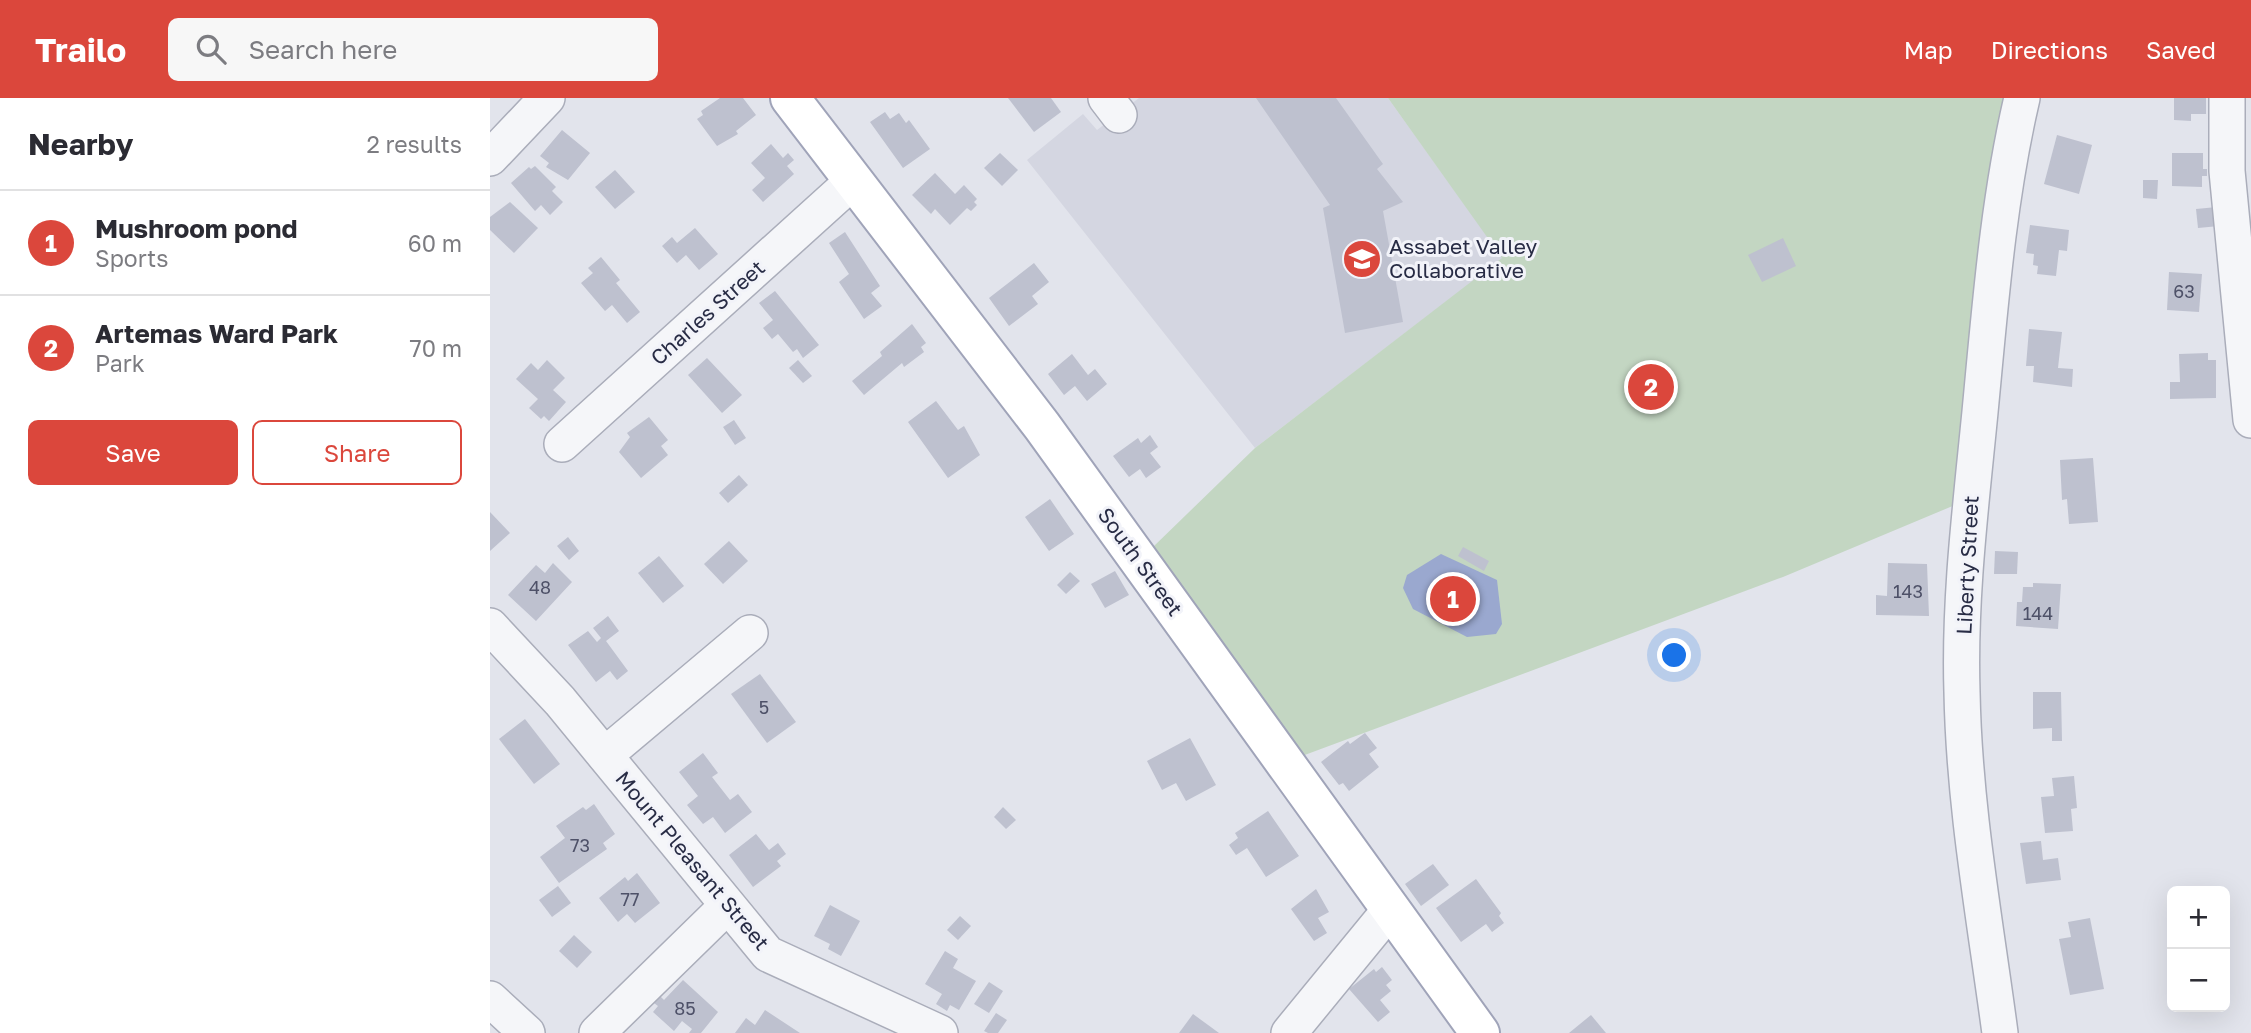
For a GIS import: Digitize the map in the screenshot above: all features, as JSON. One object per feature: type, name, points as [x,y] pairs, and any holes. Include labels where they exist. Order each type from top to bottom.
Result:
[{"type":"main road","name":"South Street","points":[[790,98],[1042,426],[1389,911],[1480,1033]]},
{"type":"street","points":[[490,158],[547,98]]},
{"type":"street","name":"Liberty Street","points":[[2000,1033],[1973,842],[1962,691],[1969,528],[1984,367],[2006,187],[2022,98]]},
{"type":"street","points":[[2227,98],[2227,171],[2251,420]]},
{"type":"street","name":"Charles Street","points":[[562,444],[853,181]]},
{"type":"street","name":"Mount Pleasant Street","points":[[490,626],[605,755],[768,954],[940,1033]]},
{"type":"street","points":[[605,755],[750,634]]},
{"type":"street","points":[[597,1033],[727,906]]},
{"type":"street","points":[[1289,1033],[1389,911]]},
{"type":"street","points":[[490,999],[527,1033]]},
{"type":"shaded area","points":[[1139,98],[1388,98],[1503,258],[1255,448],[1027,160],[1083,114],[1097,130]]},
{"type":"green space","points":[[1388,98],[2006,98],[1955,505],[1783,577],[1302,756],[1153,547],[1255,448],[1502,258]]},
{"type":"water","points":[[1441,554],[1497,580],[1502,624],[1496,634],[1467,637],[1413,609],[1403,588],[1407,575]]},
{"type":"building","points":[[720,98],[743,98],[756,115],[736,131],[738,134],[717,146],[697,119],[703,115],[701,111]]},
{"type":"building","points":[[1008,98],[1051,98],[1061,112],[1034,132]]},
{"type":"building","points":[[1256,98],[1336,98],[1383,164],[1377,169],[1403,202],[1383,211],[1403,322],[1345,333],[1323,208],[1330,205]]},
{"type":"building","points":[[2174,98],[2206,98],[2206,114],[2191,114],[2191,121],[2174,120]]},
{"type":"building","points":[[885,112],[890,119],[899,113],[906,123],[909,120],[930,149],[903,168],[870,122]]},
{"type":"building","points":[[562,130],[590,153],[568,180],[546,167],[549,163],[540,156]]},
{"type":"building","points":[[2057,135],[2092,145],[2079,194],[2044,184]]},
{"type":"building","points":[[771,144],[783,158],[788,153],[794,160],[787,166],[794,174],[763,202],[752,190],[765,178],[751,163]]},
{"type":"building","points":[[1000,153],[1018,170],[1002,186],[984,168]]},
{"type":"building","points":[[2172,153],[2203,153],[2203,169],[2207,169],[2207,176],[2202,176],[2202,187],[2172,186]]},
{"type":"building","points":[[535,166],[556,187],[552,191],[563,202],[550,215],[541,205],[535,211],[511,183],[529,167],[531,169]]},
{"type":"building","points":[[615,170],[635,192],[615,209],[595,187]]},
{"type":"building","points":[[935,173],[955,194],[964,185],[977,199],[974,202],[977,205],[971,211],[967,208],[950,225],[935,209],[931,214],[912,195]]},
{"type":"building","points":[[2143,180],[2158,180],[2157,199],[2143,198]]},
{"type":"building","points":[[510,202],[538,228],[514,253],[490,230],[490,217]]},
{"type":"building","points":[[2217,207],[2219,226],[2198,228],[2196,209]]},
{"type":"building","points":[[2030,225],[2069,230],[2067,251],[2059,250],[2056,276],[2037,274],[2038,266],[2033,265],[2034,254],[2026,253]]},
{"type":"building","points":[[695,228],[718,254],[699,270],[686,255],[677,263],[662,246],[672,237],[677,243]]},
{"type":"building","points":[[845,232],[880,286],[871,293],[882,306],[864,319],[839,282],[849,274],[829,243]]},
{"type":"building","points":[[1783,238],[1796,266],[1762,282],[1748,255]]},
{"type":"building","points":[[601,257],[620,280],[616,283],[640,312],[627,323],[612,305],[605,311],[581,283],[593,273],[588,268]]},
{"type":"building","points":[[1034,263],[1049,282],[1032,296],[1038,304],[1009,326],[989,298]]},
{"type":"building","points":[[2169,272],[2202,274],[2199,312],[2167,310]]},
{"type":"building","points":[[775,291],[819,345],[803,358],[797,349],[793,352],[778,334],[772,339],[763,328],[773,320],[759,303]]},
{"type":"building","points":[[912,324],[926,343],[921,347],[924,352],[904,367],[902,363],[864,395],[852,381],[882,356],[880,352]]},
{"type":"building","points":[[2029,329],[2062,332],[2058,368],[2073,369],[2072,387],[2033,382],[2034,366],[2026,366]]},
{"type":"building","points":[[2208,353],[2208,360],[2216,360],[2216,398],[2170,399],[2170,382],[2180,382],[2179,354]]},
{"type":"building","points":[[1072,354],[1088,375],[1095,369],[1107,384],[1087,401],[1075,386],[1064,395],[1048,374]]},
{"type":"building","points":[[707,358],[742,395],[722,413],[688,375]]},
{"type":"building","points":[[547,360],[565,378],[553,390],[566,402],[549,421],[544,416],[541,419],[529,408],[538,399],[516,379],[531,363],[538,370]]},
{"type":"building","points":[[798,360],[812,376],[803,383],[789,368]]},
{"type":"building","points":[[936,401],[958,430],[964,426],[980,455],[948,478],[908,422]]},
{"type":"building","points":[[649,417],[668,440],[661,446],[668,455],[641,478],[619,452],[630,437],[627,433]]},
{"type":"building","points":[[734,420],[746,438],[735,445],[723,427]]},
{"type":"building","points":[[1150,435],[1158,447],[1150,453],[1161,467],[1146,478],[1140,469],[1129,477],[1113,456],[1138,438],[1141,443]]},
{"type":"building","points":[[2093,458],[2098,522],[2069,524],[2067,499],[2062,500],[2060,460]]},
{"type":"building","points":[[739,475],[748,485],[728,503],[719,493]]},
{"type":"building","points":[[1050,499],[1074,534],[1049,551],[1025,517]]},
{"type":"building","points":[[490,512],[510,533],[490,551]]},
{"type":"building","points":[[568,537],[579,551],[569,560],[557,546]]},
{"type":"building","points":[[729,541],[748,561],[723,584],[704,564]]},
{"type":"building","points":[[1463,547],[1489,561],[1484,571],[1458,556]]},
{"type":"building","points":[[1995,551],[2018,552],[2017,574],[1994,574]]},
{"type":"building","points":[[659,556],[684,586],[663,603],[638,573]]},
{"type":"building","points":[[553,563],[572,582],[536,621],[508,595],[536,565],[545,573]]},
{"type":"building","points":[[1888,563],[1927,564],[1929,616],[1876,615],[1876,595],[1887,596]]},
{"type":"building","points":[[1115,571],[1129,595],[1105,608],[1091,584]]},
{"type":"building","points":[[1070,572],[1080,581],[1066,594],[1057,585]]},
{"type":"building","points":[[2033,583],[2061,584],[2058,629],[2016,626],[2017,602],[2022,602],[2023,587],[2033,587]]},
{"type":"building","points":[[608,616],[619,631],[606,641],[628,671],[617,680],[610,671],[596,682],[568,645],[588,631],[597,642],[601,638],[593,628]]},
{"type":"building","points":[[760,674],[796,722],[767,743],[731,694]]},
{"type":"building","points":[[2033,692],[2061,692],[2062,741],[2052,741],[2052,728],[2033,729]]},
{"type":"building","points":[[525,719],[560,764],[534,784],[499,739]]},
{"type":"building","points":[[1365,733],[1377,748],[1369,754],[1379,767],[1349,791],[1343,783],[1339,785],[1321,762],[1348,741],[1350,744]]},
{"type":"building","points":[[1190,738],[1216,785],[1186,801],[1176,783],[1162,790],[1147,761]]},
{"type":"building","points":[[703,753],[718,773],[712,777],[730,800],[738,794],[752,812],[725,833],[713,817],[703,824],[687,805],[698,796],[679,772]]},
{"type":"building","points":[[2074,776],[2077,808],[2071,809],[2073,831],[2045,833],[2041,797],[2054,796],[2052,778]]},
{"type":"building","points":[[594,804],[615,834],[603,843],[607,849],[559,883],[540,857],[565,838],[556,826],[583,807],[586,810]]},
{"type":"building","points":[[1003,807],[1016,820],[1006,829],[994,817]]},
{"type":"building","points":[[1268,811],[1299,856],[1266,877],[1247,848],[1236,855],[1229,845],[1238,838],[1235,833]]},
{"type":"building","points":[[756,834],[769,850],[778,843],[786,854],[777,861],[781,866],[753,887],[729,855]]},
{"type":"building","points":[[2041,841],[2043,860],[2058,858],[2061,880],[2026,884],[2020,843]]},
{"type":"building","points":[[1433,864],[1449,885],[1421,906],[1405,884]]},
{"type":"building","points":[[637,873],[660,903],[635,923],[627,914],[618,922],[599,898],[625,877],[628,881]]},
{"type":"building","points":[[1476,879],[1501,913],[1499,916],[1504,923],[1492,932],[1486,924],[1461,942],[1436,908]]},
{"type":"building","points":[[558,886],[571,903],[552,917],[539,900]]},
{"type":"building","points":[[1316,889],[1329,912],[1318,918],[1327,933],[1314,941],[1291,909]]},
{"type":"building","points":[[830,905],[860,921],[841,956],[828,949],[830,944],[814,936]]},
{"type":"building","points":[[960,916],[971,926],[958,940],[947,930]]},
{"type":"building","points":[[2090,918],[2104,989],[2070,995],[2059,939],[2071,937],[2068,922]]},
{"type":"building","points":[[574,935],[592,952],[577,968],[559,951]]},
{"type":"building","points":[[945,951],[958,959],[953,968],[976,981],[959,1010],[950,1005],[947,1011],[936,1004],[942,994],[925,984]]},
{"type":"building","points":[[1382,967],[1392,980],[1386,985],[1391,991],[1380,1000],[1390,1012],[1378,1022],[1349,989],[1374,969],[1376,972]]},
{"type":"building","points":[[683,980],[718,1012],[701,1033],[689,1033],[692,1029],[682,1021],[674,1031],[653,1012],[658,1006],[654,1003],[660,996],[664,1000]]},
{"type":"building","points":[[989,982],[1003,991],[989,1013],[974,1004]]},
{"type":"building","points":[[765,1010],[800,1033],[735,1033],[746,1018],[755,1025]]},
{"type":"building","points":[[996,1013],[1007,1020],[998,1033],[984,1031]]},
{"type":"building","points":[[1193,1014],[1219,1033],[1179,1033]]},
{"type":"building","points":[[1591,1015],[1606,1033],[1569,1033]]},
{"type":"place","name":"Assabet Valley Collaborative","points":[[1362,259]]},
{"type":"place","name":"Artemas Ward Park","points":[[1651,387]]},
{"type":"place","name":"Mushroom pond","points":[[1453,599]]}]
